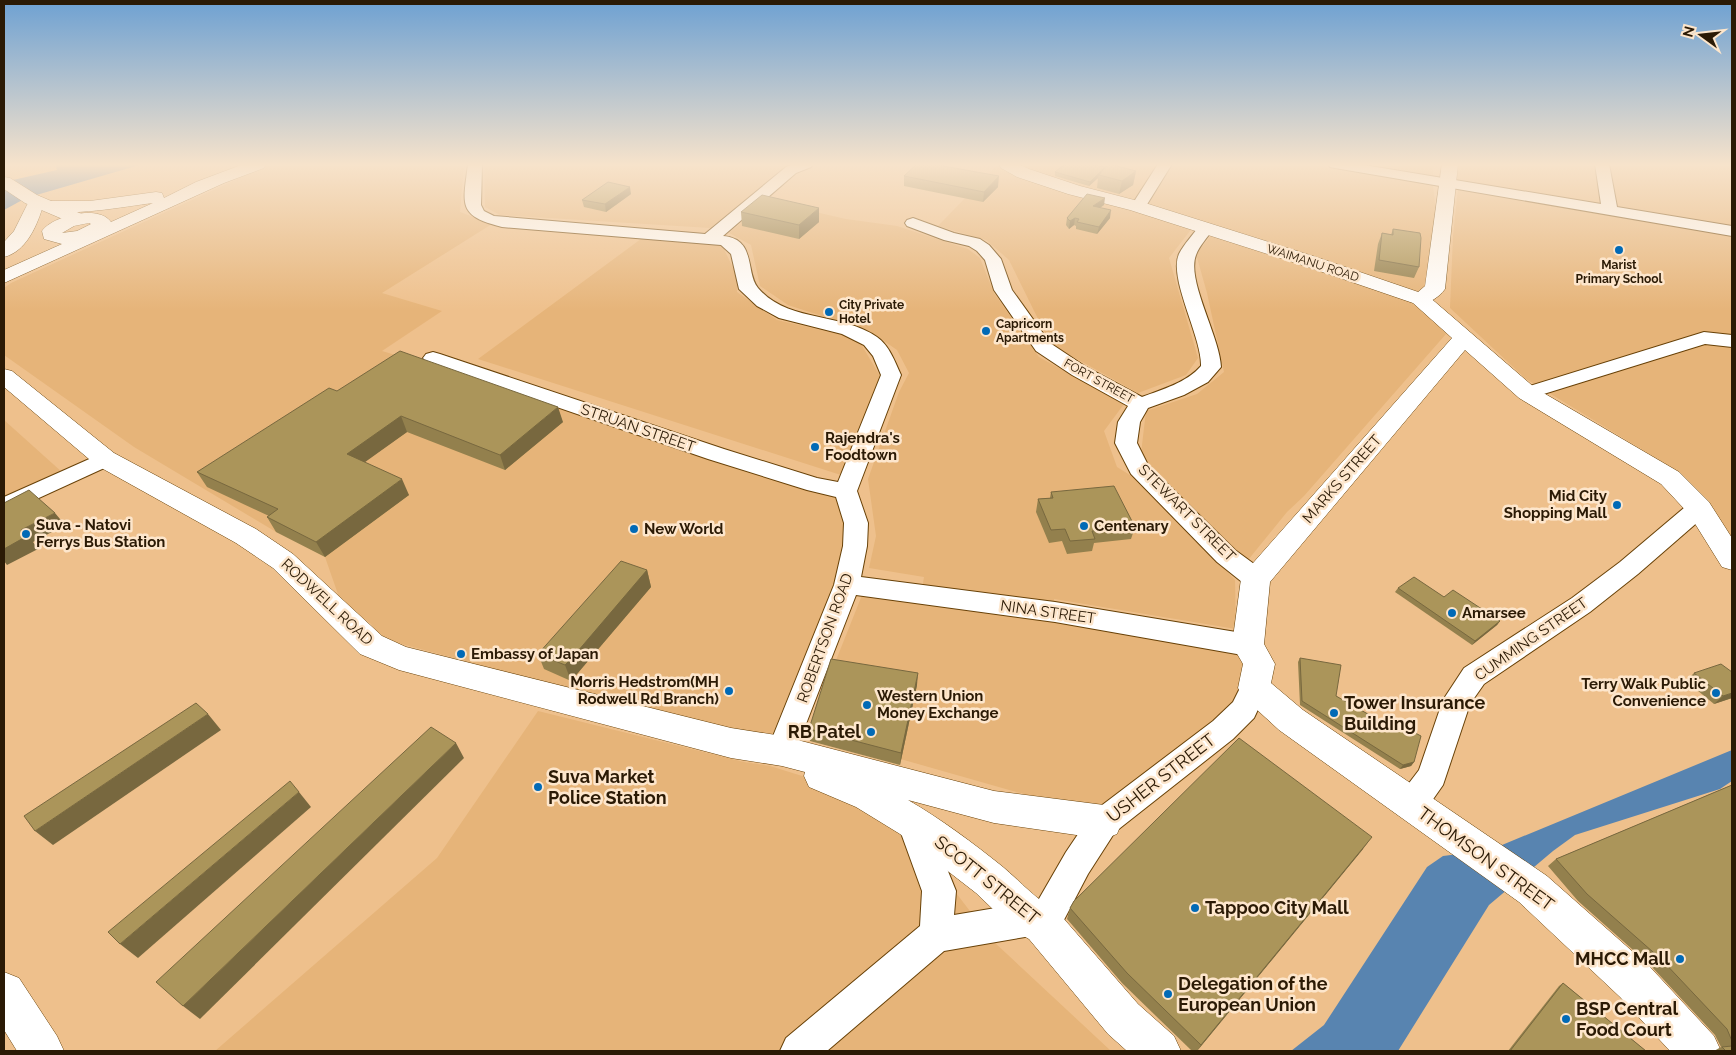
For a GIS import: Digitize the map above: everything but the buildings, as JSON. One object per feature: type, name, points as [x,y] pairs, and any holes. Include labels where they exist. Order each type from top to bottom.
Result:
[{"type":"main road","points":[[4,251],[21,236],[33,213]]},
{"type":"main road","points":[[43,213],[51,233],[62,238],[87,224],[115,213]]},
{"type":"main road","points":[[62,213],[87,224]]},
{"type":"main road","points":[[4,273],[87,224],[119,213]]},
{"type":"main road","points":[[4,278],[145,213]]},
{"type":"main road","name":"WAIMANU ROAD","points":[[1158,213],[1420,299]]},
{"type":"main road","points":[[1444,213],[1435,289],[1420,299],[1527,393],[1670,478],[1699,508],[1732,560]]},
{"type":"main road","points":[[4,262],[23,254],[51,233]]},
{"type":"main road","name":"MARKS STREET","points":[[1256,579],[1464,337]]},
{"type":"main road","name":"RODWELL ROAD","points":[[4,376],[105,459],[246,536],[284,561],[371,645],[399,658],[731,743],[782,751],[994,806],[1104,822]]},
{"type":"main road","points":[[1254,688],[1259,664],[1248,645],[1256,579]]},
{"type":"main road","name":"THOMSON STREET","points":[[1254,688],[1290,720],[1533,889],[1635,982],[1699,1051]]},
{"type":"main road","name":"SCOTT STREET","points":[[782,751],[812,772],[869,796],[913,822],[990,880],[1037,922],[1123,1019],[1159,1051]]},
{"type":"main road","points":[[4,994],[42,1051]]},
{"type":"street","points":[[477,213],[502,222],[726,242],[739,252],[748,288],[763,302],[785,314],[822,326],[847,330],[870,341],[882,356],[892,375],[846,491]]},
{"type":"street","points":[[709,239],[740,213]]},
{"type":"street","points":[[1629,213],[1732,231]]},
{"type":"street","name":"FORT STREET","points":[[913,223],[950,237],[974,242],[984,248],[993,259],[1003,290],[1043,347],[1079,371],[1140,404]]},
{"type":"street","points":[[1140,404],[1177,391],[1201,378],[1211,367],[1211,354],[1191,296],[1186,266],[1187,255],[1205,229]]},
{"type":"street","points":[[1527,393],[1704,338],[1721,338],[1732,341]]},
{"type":"street","name":"STRUAN STREET","points":[[433,358],[716,454],[815,485],[846,491]]},
{"type":"street","name":"STEWART STREET","points":[[1140,404],[1129,422],[1126,443],[1139,469],[1226,556],[1256,579]]},
{"type":"street","points":[[4,506],[105,459]]},
{"type":"street","name":"ROBERTSON ROAD","points":[[782,751],[847,585],[855,546],[856,523],[846,491]]},
{"type":"street","name":"CUMMING STREET","points":[[1425,814],[1432,776],[1457,700],[1474,676],[1581,605],[1629,568],[1699,508]]},
{"type":"street","name":"NINA STREET","points":[[847,585],[1055,612],[1248,645]]},
{"type":"street","name":"USHER STREET","points":[[1037,922],[1104,822],[1223,730],[1244,710],[1254,688]]},
{"type":"street","points":[[913,822],[939,891],[936,936]]},
{"type":"street","points":[[799,1051],[936,936],[1037,922]]},
{"type":"shaded area","points":[[163,213],[463,213],[492,224],[382,293],[442,311],[382,351],[839,488],[846,518],[837,577],[771,738],[664,714],[383,639],[371,624],[340,600],[325,557],[286,535],[276,532],[134,447],[4,355],[4,288],[11,283]]},
{"type":"shaded area","points":[[497,213],[729,213],[710,228],[500,215]]},
{"type":"shaded area","points":[[752,213],[821,213],[846,219],[897,226],[968,249],[980,258],[994,293],[1039,357],[1124,404],[1104,431],[1117,467],[1146,485],[1235,580],[1236,629],[1054,599],[1055,612],[921,596],[924,577],[869,568],[876,536],[868,479],[899,392],[909,373],[897,350],[871,332],[788,305],[760,286],[751,245],[729,233]]},
{"type":"shaded area","points":[[950,213],[1147,213],[1193,227],[1169,258],[1198,358],[1186,375],[1138,393],[1057,348],[1044,331],[1009,260],[986,240],[938,226]]},
{"type":"shaded area","points":[[1165,213],[1436,213],[1438,231],[1429,291],[1413,294]]},
{"type":"shaded area","points":[[1455,213],[1608,213],[1732,234],[1732,538],[1712,508],[1679,472],[1526,379],[1450,308]]},
{"type":"shaded area","points":[[1627,213],[1732,213],[1732,231]]},
{"type":"shaded area","points":[[1213,233],[1297,259],[1426,308],[1446,334],[1304,496],[1287,512],[1248,560],[1178,506],[1140,462],[1146,411],[1197,394],[1224,372],[1207,293],[1196,254]]},
{"type":"shaded area","points":[[645,236],[721,243],[737,276],[737,292],[777,320],[843,335],[861,344],[880,376],[844,476],[478,359]]},
{"type":"shaded area","points":[[4,420],[63,473],[4,501]]},
{"type":"shaded area","points":[[864,590],[1243,649],[1247,688],[1229,714],[1094,814],[830,739],[815,713]]},
{"type":"shaded area","points":[[538,711],[744,762],[770,766],[886,802],[993,941],[1111,1051],[215,1051],[437,858]]},
{"type":"water","points":[[1732,750],[1732,781],[1720,789],[1575,835],[1489,905],[1398,1051],[1291,1051],[1324,1025],[1427,867],[1443,856],[1490,850]]},
{"type":"place","name":"Marist Primary School","points":[[1619,250]]},
{"type":"place","name":"City Private Hotel","points":[[829,312]]},
{"type":"place","name":"Capricorn Apartments","points":[[986,331]]},
{"type":"place","name":"Rajendra's Foodtown","points":[[815,447]]},
{"type":"place","name":"Mid City Shopping Mall","points":[[1617,505]]},
{"type":"place","name":"Centenary","points":[[1084,526]]},
{"type":"place","name":"New World","points":[[634,529]]},
{"type":"place","name":"Suva - Natovi Ferrys Bus Station","points":[[26,534]]},
{"type":"place","name":"Amarsee","points":[[1452,613]]},
{"type":"place","name":"Embassy of Japan","points":[[461,654]]},
{"type":"place","name":"Morris Hedstrom(MH Rodwell Rd Branch)","points":[[729,691]]},
{"type":"place","name":"Terry Walk Public Convenience","points":[[1716,693]]},
{"type":"place","name":"Western Union Money Exchange","points":[[867,705]]},
{"type":"place","name":"Tower Insurance Building","points":[[1334,713]]},
{"type":"place","name":"RB Patel","points":[[871,732]]},
{"type":"place","name":"Suva Market Police Station","points":[[538,787]]},
{"type":"place","name":"Tappoo City Mall","points":[[1195,908]]},
{"type":"place","name":"MHCC Mall","points":[[1680,959]]},
{"type":"place","name":"Delegation of the European Union","points":[[1168,994]]},
{"type":"place","name":"BSP Central Food Court","points":[[1566,1019]]}]
